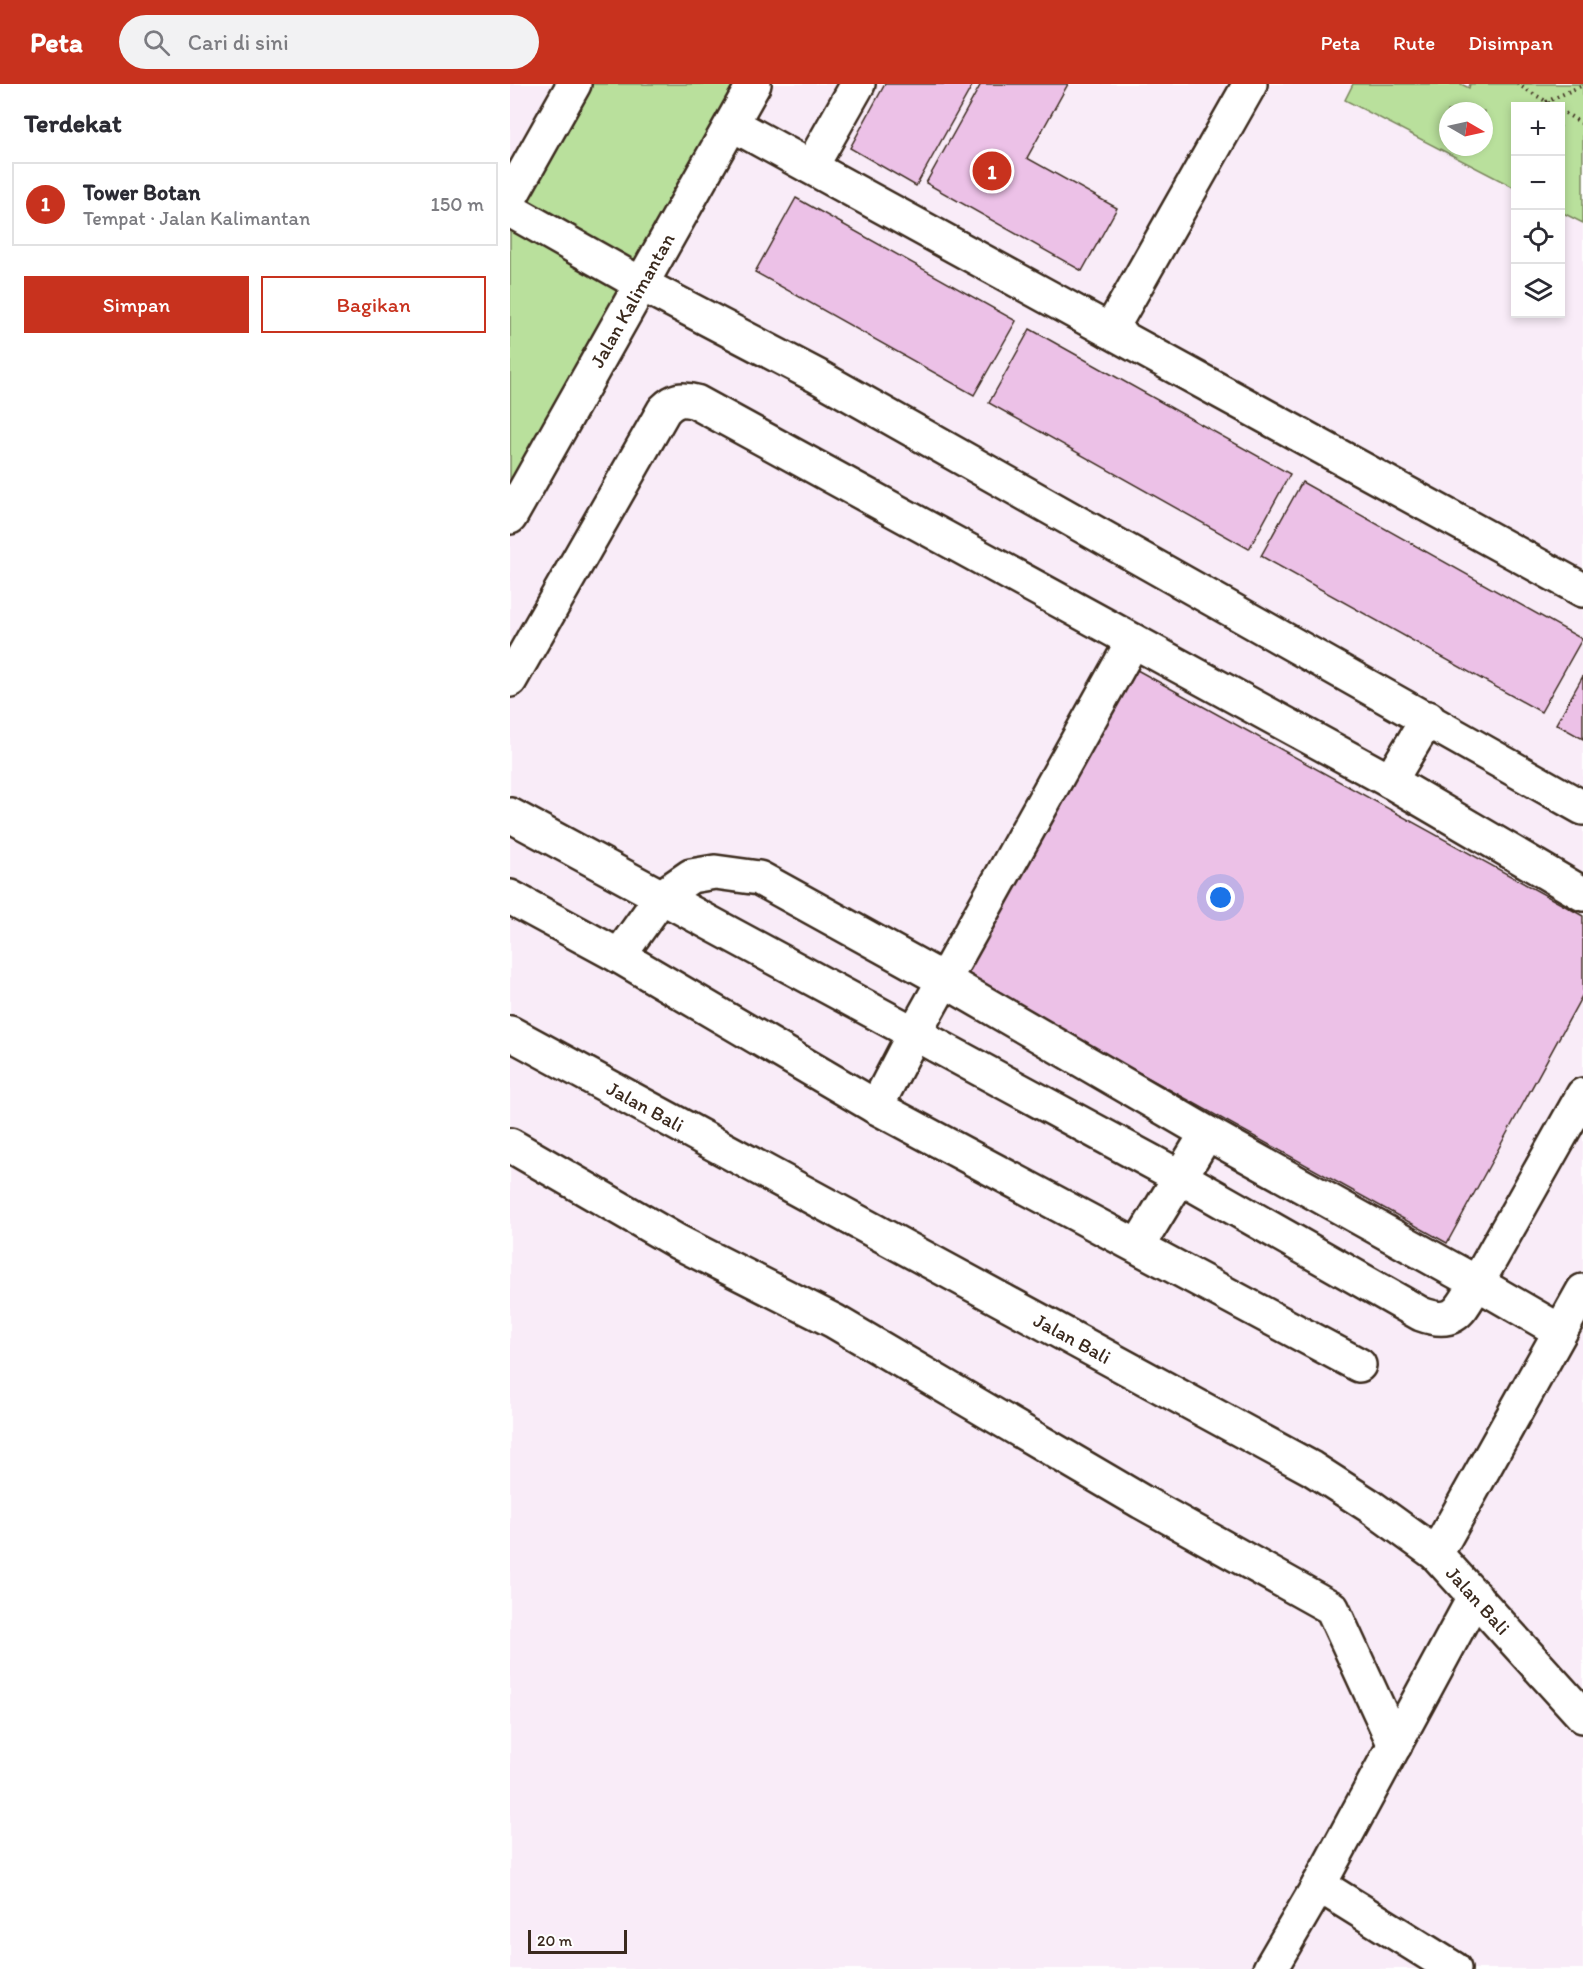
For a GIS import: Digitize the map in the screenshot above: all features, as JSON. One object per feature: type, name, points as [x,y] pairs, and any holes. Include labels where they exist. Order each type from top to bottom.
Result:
[{"type":"street","points":[[510,198],[574,84]]},
{"type":"street","name":"Jalan Kalimantan","points":[[510,517],[754,84]]},
{"type":"street","points":[[811,168],[858,84]]},
{"type":"street","points":[[1110,331],[1250,84]]},
{"type":"street","points":[[732,124],[811,168],[840,181],[1583,590]]},
{"type":"street","points":[[510,210],[641,284],[817,376],[1428,718],[1583,808]]},
{"type":"street","points":[[510,680],[664,410],[673,401],[684,399],[696,402],[1390,781],[1583,894]]},
{"type":"street","points":[[876,1107],[915,1032],[1133,641]]},
{"type":"street","points":[[1390,781],[1428,718]]},
{"type":"street","points":[[510,815],[915,1032],[1435,1319],[1449,1319],[1459,1312],[1583,1095]]},
{"type":"street","points":[[619,956],[662,896],[691,876],[715,872],[759,878],[944,980],[1207,1133],[1560,1331]]},
{"type":"street","points":[[510,897],[619,956],[876,1107],[1359,1365]]},
{"type":"street","name":"Jalan Bali","points":[[510,1033],[1311,1468],[1370,1506],[1436,1554],[1583,1716]]},
{"type":"street","points":[[1138,1246],[1207,1133]]},
{"type":"street","points":[[510,1145],[678,1242],[834,1321],[1142,1502],[1332,1608],[1395,1745]]},
{"type":"street","points":[[1436,1554],[1560,1331],[1582,1296]]},
{"type":"street","points":[[1270,1969],[1319,1885],[1475,1596]]},
{"type":"street","points":[[1319,1885],[1454,1969]]},
{"type":"path","points":[[1517,84],[1546,102],[1583,85]]},
{"type":"path","points":[[1565,113],[1583,124]]},
{"type":"shaded area","points":[[510,84],[1583,84],[1583,1969],[510,1969]]},
{"type":"green space","points":[[574,84],[754,84],[510,514],[510,198]]},
{"type":"green space","points":[[1353,84],[1461,84],[1469,88],[1470,84],[1583,84],[1583,223],[1565,214],[1565,102],[1511,102],[1511,186],[1453,156],[1493,156],[1493,102],[1439,102],[1439,149],[1345,100]]},
{"type":"building","points":[[885,84],[973,84],[916,186],[850,148]]},
{"type":"building","points":[[981,84],[1068,84],[1027,158],[1117,208],[1082,271],[926,183]]},
{"type":"building","points":[[796,198],[1016,321],[974,395],[755,272]]},
{"type":"building","points":[[1030,329],[1290,474],[1249,549],[989,403]]},
{"type":"building","points":[[1302,482],[1582,639],[1541,712],[1261,556]]},
{"type":"building","points":[[1128,665],[1583,916],[1583,994],[1447,1243],[959,973]]},
{"type":"building","points":[[1583,676],[1583,739],[1556,724]]},
{"type":"place","name":"Tower Botan","points":[[992,171]]}]
